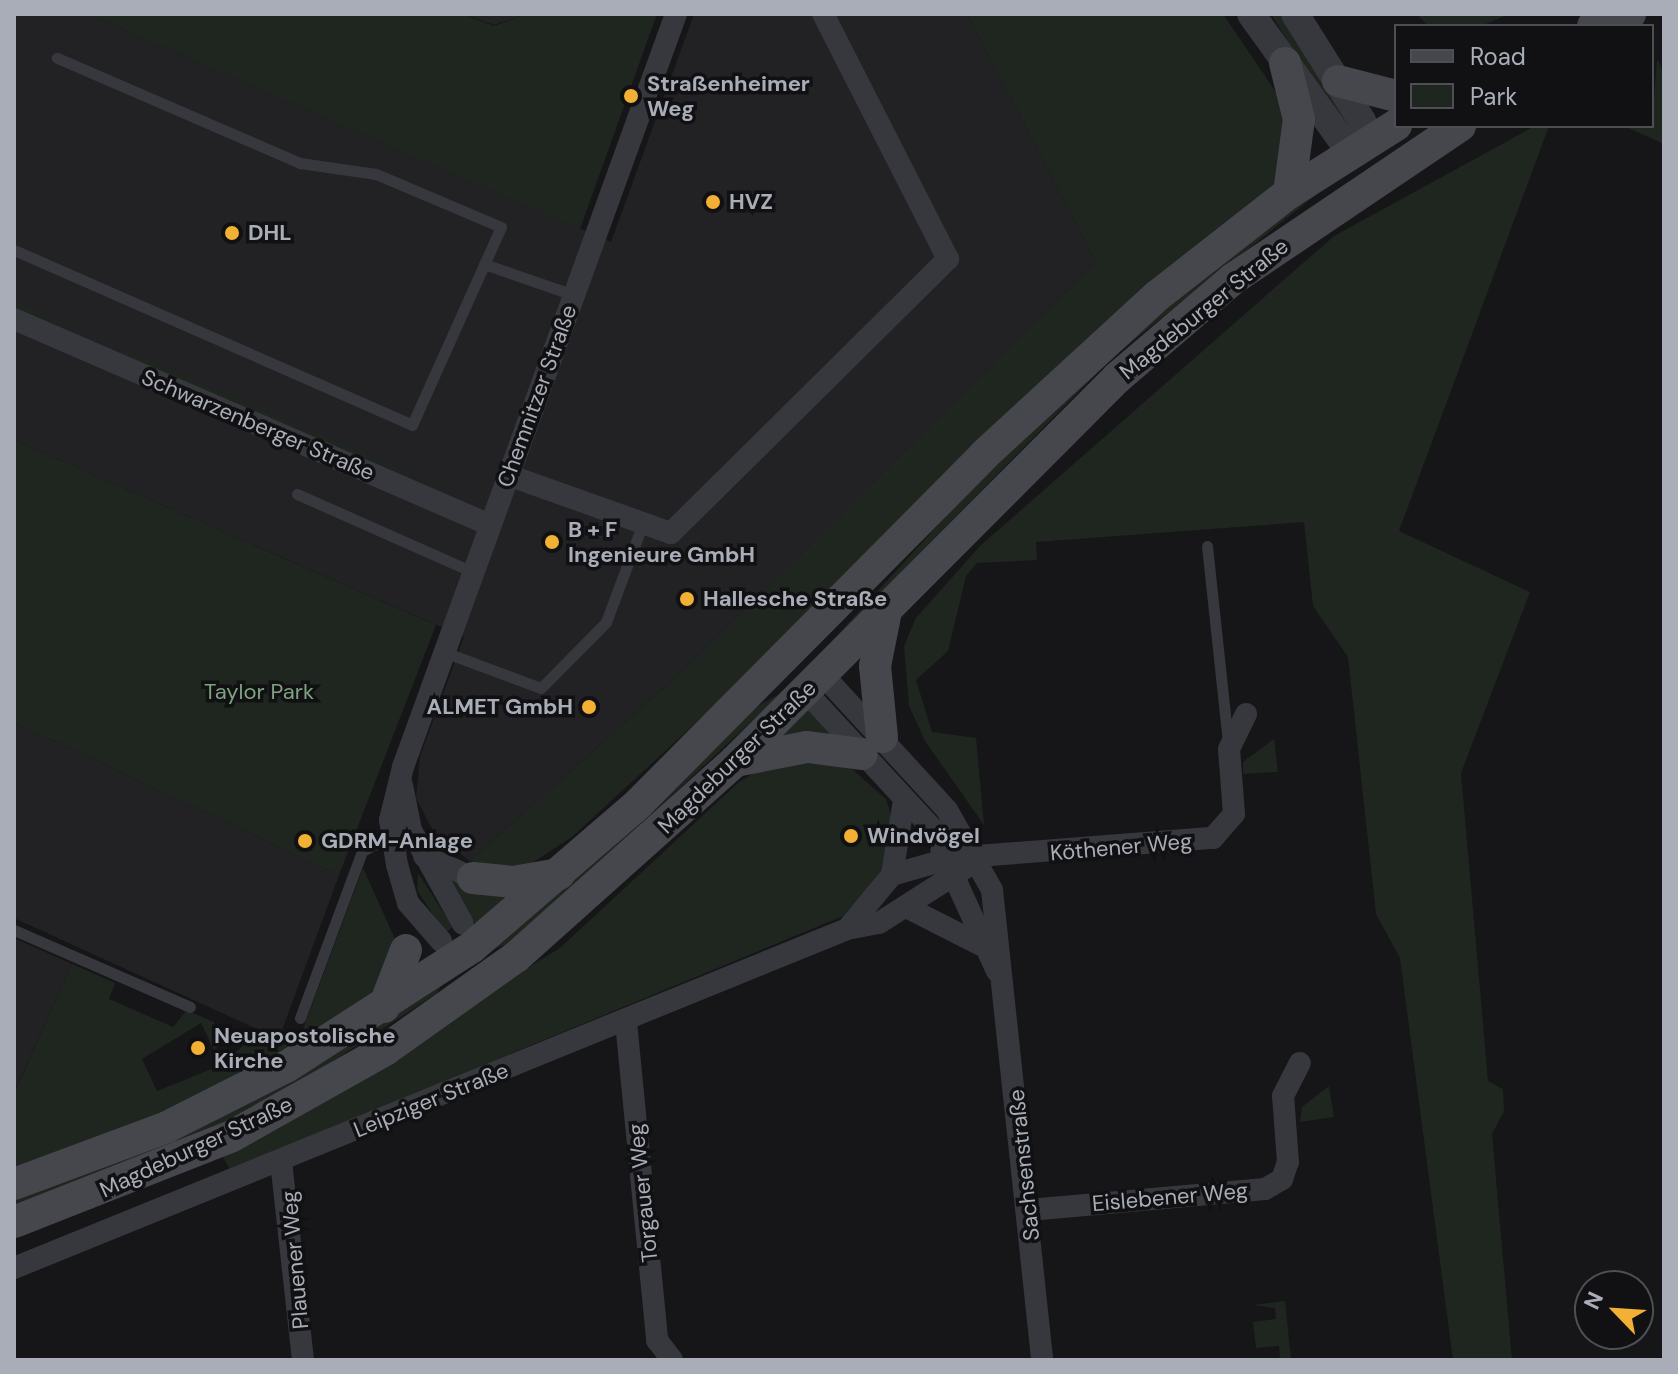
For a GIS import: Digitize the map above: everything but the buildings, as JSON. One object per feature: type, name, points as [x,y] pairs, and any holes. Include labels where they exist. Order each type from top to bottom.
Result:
[{"type":"main road","points":[[1599,24],[1630,14]]},
{"type":"main road","points":[[1285,63],[1299,119],[1289,193]]},
{"type":"main road","points":[[1338,81],[1394,95]]},
{"type":"main road","points":[[1367,164],[1394,128]]},
{"type":"main road","points":[[1367,164],[1455,128]]},
{"type":"main road","name":"Magdeburger Straße","points":[[14,1184],[167,1127],[384,1007],[458,942],[562,873],[789,656],[1058,383],[1289,193],[1367,164]]},
{"type":"main road","name":"Magdeburger Straße","points":[[14,1222],[232,1136],[385,1050],[483,981],[613,876],[735,761],[887,605],[1117,378],[1367,164]]},
{"type":"main road","points":[[735,761],[807,747],[872,746],[875,666],[887,605]]},
{"type":"main road","points":[[789,656],[814,682]]},
{"type":"main road","points":[[473,878],[513,882],[562,873]]},
{"type":"main road","points":[[458,942],[483,981]]},
{"type":"main road","points":[[384,1007],[406,950]]},
{"type":"street","name":"Chemnitzer Straße","points":[[406,950],[408,903],[401,832],[401,780],[444,652],[676,14]]},
{"type":"street","points":[[508,475],[671,533],[948,259],[823,14]]},
{"type":"street","points":[[1251,14],[1285,63],[1367,164]]},
{"type":"street","points":[[1295,14],[1338,81],[1367,164]]},
{"type":"street","name":"Schwarzenberger Straße","points":[[18,324],[490,525]]},
{"type":"street","name":"Sachsenstraße","points":[[814,682],[872,746],[947,810],[979,859],[999,927],[997,971],[1029,1210],[1042,1360]]},
{"type":"street","points":[[1229,749],[1246,714]]},
{"type":"street","name":"Sachsenstraße","points":[[872,746],[904,800],[954,866],[979,944],[997,971]]},
{"type":"street","name":"Köthener Weg","points":[[979,859],[1213,838],[1234,814],[1229,749]]},
{"type":"street","points":[[904,800],[892,875],[979,859]]},
{"type":"street","points":[[401,832],[424,856],[473,878]]},
{"type":"street","points":[[424,856],[458,942]]},
{"type":"street","name":"Leipziger Straße","points":[[14,1268],[626,1022],[847,929],[908,908],[954,866]]},
{"type":"street","name":"Leipziger Straße","points":[[847,929],[892,875]]},
{"type":"street","name":"Chemnitzer Straße","points":[[408,903],[458,942]]},
{"type":"street","points":[[908,908],[979,944]]},
{"type":"street","name":"Torgauer Weg","points":[[626,1022],[657,1340],[672,1360]]},
{"type":"street","name":"Eislebener Weg","points":[[1029,1210],[1265,1189],[1282,1179],[1283,1096],[1300,1063]]},
{"type":"street","name":"Plauener Weg","points":[[281,1161],[303,1360]]},
{"type":"lane","points":[[14,250],[412,425],[501,227],[376,174],[300,163],[57,58]]},
{"type":"lane","points":[[484,264],[574,295]]},
{"type":"lane","points":[[297,494],[473,572]]},
{"type":"lane","points":[[444,652],[541,688],[606,622],[643,523]]},
{"type":"lane","name":"Köthener Weg","points":[[1207,546],[1229,749]]},
{"type":"lane","points":[[300,1018],[357,859],[370,842],[401,832]]},
{"type":"lane","points":[[14,930],[190,1007]]},
{"type":"shaded area","points":[[14,14],[88,14],[611,242],[694,14],[967,14],[1096,262],[675,678],[470,861],[435,835],[416,798],[420,756],[464,637],[14,440]]},
{"type":"shaded area","points":[[464,14],[526,14],[494,25]]},
{"type":"shaded area","points":[[14,722],[339,875],[281,1033],[270,1035],[14,918]]},
{"type":"shaded area","points":[[14,938],[72,964],[14,1093]]},
{"type":"green space","points":[[88,14],[463,14],[494,26],[526,14],[657,14],[580,229]]},
{"type":"green space","points":[[967,14],[1223,14],[1286,107],[1275,188],[572,837],[532,863],[503,870],[470,861],[675,678],[1096,262]]},
{"type":"green space","points":[[1271,14],[1283,14],[1356,129],[1346,136]]},
{"type":"green space","points":[[1417,14],[1509,14],[1486,24],[1426,24]]},
{"type":"green space","points":[[1657,59],[1664,74],[1664,144],[1628,128],[1654,128]]},
{"type":"green space","points":[[1531,128],[1548,128],[1399,531],[1530,592],[1461,773],[1488,1081],[1503,1089],[1504,1111],[1492,1134],[1512,1360],[1453,1360],[1400,958],[1376,914],[1348,657],[1313,606],[1304,522],[1036,542],[1037,560],[977,563],[966,576],[948,651],[916,680],[932,732],[976,738],[984,825],[925,741],[909,706],[904,646],[916,618],[980,546],[1334,236]]},
{"type":"green space","points":[[1342,174],[1114,356],[824,650],[1031,423],[1136,325]]},
{"type":"green space","points":[[14,301],[113,344],[14,307]]},
{"type":"green space","points":[[125,350],[297,425],[295,430],[122,355]]},
{"type":"green space","points":[[309,430],[460,496],[306,435]]},
{"type":"green space","name":"Taylor Park","points":[[14,440],[436,625],[339,875],[14,722]]},
{"type":"green space","points":[[783,692],[517,940],[492,950],[756,707]]},
{"type":"green space","points":[[806,708],[838,743],[769,746]]},
{"type":"green space","points":[[1274,739],[1278,772],[1243,774],[1243,762]]},
{"type":"green space","points":[[843,761],[886,799],[894,824],[884,870],[843,916],[230,1170],[223,1157],[560,948],[739,782],[766,766]]},
{"type":"green space","points":[[363,868],[396,941],[383,983],[358,1011],[164,1114],[14,1169],[14,1094],[72,964],[115,983],[109,999],[173,1027],[187,1010],[233,1031],[214,1050],[201,1023],[142,1059],[157,1091],[224,1064],[251,1038],[289,1044],[303,1029]]},
{"type":"green space","points":[[418,873],[453,927],[445,933],[417,890]]},
{"type":"green space","points":[[446,877],[522,889],[476,925]]},
{"type":"green space","points":[[448,975],[436,994],[259,1109],[14,1208],[14,1194]]},
{"type":"green space","points":[[1329,1086],[1334,1117],[1300,1122],[1302,1107]]},
{"type":"green space","points":[[1285,1301],[1291,1360],[1280,1360],[1279,1346],[1256,1348],[1253,1322],[1276,1319],[1275,1308],[1253,1305]]},
{"type":"place","name":"Straßenheimer Weg","points":[[631,96]]},
{"type":"place","name":"HVZ","points":[[713,202]]},
{"type":"place","name":"DHL","points":[[232,233]]},
{"type":"place","name":"B + F Ingenieure GmbH","points":[[552,542]]},
{"type":"place","name":"Hallesche Straße","points":[[687,599]]},
{"type":"place","name":"ALMET GmbH","points":[[589,707]]},
{"type":"place","name":"Windvögel","points":[[851,836]]},
{"type":"place","name":"GDRM-Anlage","points":[[305,841]]},
{"type":"place","name":"Neuapostolische Kirche","points":[[198,1048]]}]
